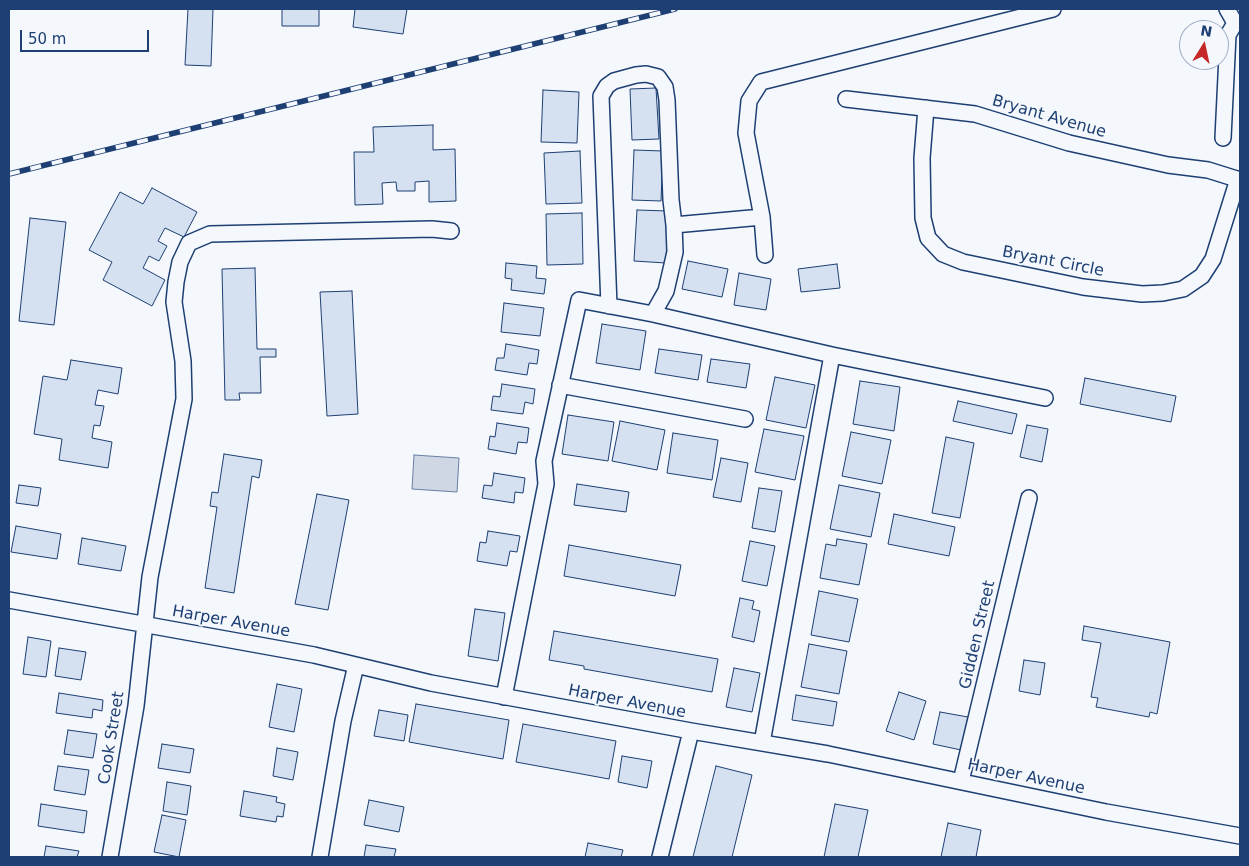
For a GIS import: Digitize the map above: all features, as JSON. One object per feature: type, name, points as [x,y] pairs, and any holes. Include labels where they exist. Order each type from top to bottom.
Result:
[{"type":"street","points":[[765,256],[762,217],[746,133],[749,101],[761,82],[1053,9]]},
{"type":"street","points":[[1223,138],[1228,35],[1238,23],[1227,9]]},
{"type":"street","points":[[609,306],[601,96],[607,86],[614,81],[646,74],[658,77],[665,87],[675,252],[666,291],[653,314]]},
{"type":"street","name":"Bryant Avenue","points":[[846,99],[975,114],[1069,143],[1168,165],[1208,170],[1239,179]]},
{"type":"street","name":"Bryant Circle","points":[[926,108],[922,158],[923,218],[926,232],[928,238],[943,254],[963,262],[1083,287],[1142,294],[1163,293],[1183,289],[1202,276],[1213,259],[1239,179]]},
{"type":"street","points":[[674,225],[762,217]]},
{"type":"street","name":"Cook Street","points":[[110,857],[136,706],[150,577],[184,400],[183,362],[174,302],[180,262],[189,243],[210,234],[432,229],[451,231]]},
{"type":"street","points":[[504,697],[546,484],[544,461],[579,300],[653,314],[832,355],[1045,398]]},
{"type":"street","points":[[762,743],[832,355]]},
{"type":"street","points":[[560,385],[744,419]]},
{"type":"street","name":"Gidden Street","points":[[961,781],[1029,498]]},
{"type":"street","name":"Harper Avenue","points":[[9,600],[314,655],[431,683],[691,732],[828,754],[1106,812],[1240,836]]},
{"type":"street","points":[[320,857],[343,721],[356,665]]},
{"type":"street","points":[[660,857],[691,732]]},
{"type":"shaded area","points":[[414,455],[459,458],[457,492],[412,489]]},
{"type":"building","points":[[188,9],[213,9],[211,66],[185,65]]},
{"type":"building","points":[[282,9],[319,9],[319,26],[282,26]]},
{"type":"building","points":[[355,9],[407,9],[403,34],[353,27]]},
{"type":"building","points":[[656,88],[659,139],[632,140],[630,89]]},
{"type":"building","points":[[543,90],[579,92],[577,143],[541,142]]},
{"type":"building","points":[[433,125],[433,150],[455,149],[456,201],[429,202],[429,181],[415,182],[415,191],[397,191],[396,182],[382,183],[383,204],[355,205],[354,152],[374,152],[373,127]]},
{"type":"building","points":[[634,150],[663,151],[661,201],[632,200]]},
{"type":"building","points":[[580,151],[582,203],[546,204],[544,153]]},
{"type":"building","points":[[152,188],[197,212],[184,237],[165,228],[158,241],[167,246],[159,261],[149,256],[143,268],[165,280],[152,306],[103,280],[112,262],[89,250],[120,192],[143,204]]},
{"type":"building","points":[[637,210],[668,211],[666,263],[634,261]]},
{"type":"building","points":[[582,213],[583,264],[547,265],[546,214]]},
{"type":"building","points":[[30,218],[66,222],[54,325],[19,321]]},
{"type":"building","points":[[688,261],[728,269],[722,297],[682,289]]},
{"type":"building","points":[[506,263],[537,266],[536,278],[546,279],[544,294],[511,290],[512,279],[505,278]]},
{"type":"building","points":[[837,264],[840,288],[801,292],[798,269]]},
{"type":"building","points":[[255,268],[257,349],[276,349],[276,357],[260,357],[261,393],[239,393],[240,400],[225,400],[222,269]]},
{"type":"building","points":[[739,273],[771,279],[766,310],[734,305]]},
{"type":"building","points":[[352,291],[358,414],[327,416],[320,292]]},
{"type":"building","points":[[504,303],[544,308],[540,336],[501,332]]},
{"type":"building","points":[[602,324],[646,331],[640,370],[596,363]]},
{"type":"building","points":[[506,344],[539,350],[537,364],[529,363],[527,375],[495,370],[497,358],[504,358]]},
{"type":"building","points":[[659,349],[702,355],[698,380],[655,373]]},
{"type":"building","points":[[711,359],[750,364],[746,388],[707,382]]},
{"type":"building","points":[[71,360],[122,368],[118,394],[98,390],[95,405],[104,406],[100,426],[94,425],[92,438],[112,442],[108,468],[59,460],[62,439],[34,434],[43,376],[67,380]]},
{"type":"building","points":[[775,377],[815,385],[806,428],[766,420]]},
{"type":"building","points":[[1085,378],[1176,396],[1171,422],[1080,404]]},
{"type":"building","points":[[860,381],[900,387],[894,431],[853,424]]},
{"type":"building","points":[[502,384],[535,389],[533,404],[525,402],[523,414],[491,410],[493,396],[500,397]]},
{"type":"building","points":[[958,401],[1017,414],[1012,434],[953,421]]},
{"type":"building","points":[[568,415],[614,422],[608,461],[562,454]]},
{"type":"building","points":[[620,421],[665,430],[657,470],[612,461]]},
{"type":"building","points":[[497,423],[529,428],[527,443],[518,442],[516,454],[488,449],[490,436],[495,437]]},
{"type":"building","points":[[1027,425],[1048,429],[1042,462],[1020,457]]},
{"type":"building","points":[[764,429],[804,436],[795,480],[755,472]]},
{"type":"building","points":[[851,432],[891,440],[882,484],[842,476]]},
{"type":"building","points":[[673,433],[718,440],[712,480],[667,473]]},
{"type":"building","points":[[946,437],[974,443],[960,518],[932,513]]},
{"type":"building","points":[[224,454],[262,460],[259,478],[252,476],[234,593],[205,588],[217,507],[210,506],[212,492],[218,493]]},
{"type":"building","points":[[721,458],[748,463],[741,502],[713,497]]},
{"type":"building","points":[[494,473],[525,478],[523,493],[515,492],[514,503],[482,498],[484,485],[492,486]]},
{"type":"building","points":[[577,484],[629,492],[626,512],[574,505]]},
{"type":"building","points":[[19,485],[41,488],[38,506],[16,503]]},
{"type":"building","points":[[839,485],[880,493],[871,537],[830,529]]},
{"type":"building","points":[[759,488],[782,491],[775,532],[752,528]]},
{"type":"building","points":[[317,494],[349,500],[328,610],[295,604]]},
{"type":"building","points":[[894,514],[955,527],[949,556],[888,544]]},
{"type":"building","points":[[16,526],[61,534],[57,559],[11,552]]},
{"type":"building","points":[[488,531],[520,536],[517,552],[510,551],[507,566],[477,561],[480,542],[486,543]]},
{"type":"building","points":[[82,538],[126,546],[121,571],[78,564]]},
{"type":"building","points":[[837,539],[867,544],[859,585],[820,578],[826,544],[836,546]]},
{"type":"building","points":[[750,541],[775,546],[767,586],[742,581]]},
{"type":"building","points":[[569,545],[681,565],[675,596],[564,576]]},
{"type":"building","points":[[819,591],[858,599],[849,642],[811,635]]},
{"type":"building","points":[[740,598],[754,601],[752,609],[760,611],[754,642],[732,637]]},
{"type":"building","points":[[475,609],[505,613],[498,661],[468,656]]},
{"type":"building","points":[[1084,626],[1170,642],[1157,714],[1150,712],[1149,717],[1096,707],[1098,698],[1091,697],[1101,643],[1082,640]]},
{"type":"building","points":[[554,631],[718,659],[712,692],[584,669],[584,666],[549,660]]},
{"type":"building","points":[[28,637],[51,641],[46,677],[23,674]]},
{"type":"building","points":[[809,644],[847,651],[839,694],[801,687]]},
{"type":"building","points":[[59,648],[86,652],[81,680],[55,676]]},
{"type":"building","points":[[1024,660],[1045,663],[1040,695],[1019,691]]},
{"type":"building","points":[[734,668],[760,673],[752,712],[726,707]]},
{"type":"building","points":[[277,684],[302,689],[294,732],[269,727]]},
{"type":"building","points":[[899,692],[926,701],[914,740],[886,731]]},
{"type":"building","points":[[59,693],[103,700],[102,711],[93,709],[92,718],[56,713]]},
{"type":"building","points":[[796,695],[837,702],[833,726],[792,720]]},
{"type":"building","points":[[416,704],[509,720],[503,759],[409,742]]},
{"type":"building","points":[[379,710],[408,715],[404,741],[374,736]]},
{"type":"building","points":[[940,712],[968,717],[961,750],[933,744]]},
{"type":"building","points":[[523,724],[616,741],[609,779],[516,762]]},
{"type":"building","points":[[68,730],[97,734],[93,758],[64,754]]},
{"type":"building","points":[[162,744],[194,749],[190,773],[158,768]]},
{"type":"building","points":[[277,748],[298,752],[293,780],[273,776]]},
{"type":"building","points":[[622,756],[652,761],[647,788],[618,782]]},
{"type":"building","points":[[58,766],[89,770],[85,795],[54,790]]},
{"type":"building","points":[[716,766],[752,775],[732,857],[693,857]]},
{"type":"building","points":[[167,782],[191,786],[187,815],[163,811]]},
{"type":"building","points":[[244,791],[277,797],[276,802],[285,804],[283,817],[277,816],[276,822],[240,816]]},
{"type":"building","points":[[369,800],[404,807],[399,832],[364,825]]},
{"type":"building","points":[[41,804],[87,811],[84,833],[38,826]]},
{"type":"building","points":[[835,804],[868,810],[858,857],[824,857]]},
{"type":"building","points":[[162,815],[186,820],[179,857],[154,852]]},
{"type":"building","points":[[948,823],[981,830],[976,857],[941,857]]},
{"type":"building","points":[[588,843],[623,850],[621,857],[585,857]]},
{"type":"building","points":[[366,845],[396,849],[394,857],[364,857]]},
{"type":"building","points":[[46,846],[79,851],[77,857],[44,857]]},
{"type":"railway","points":[[9,174],[675,9]]}]
